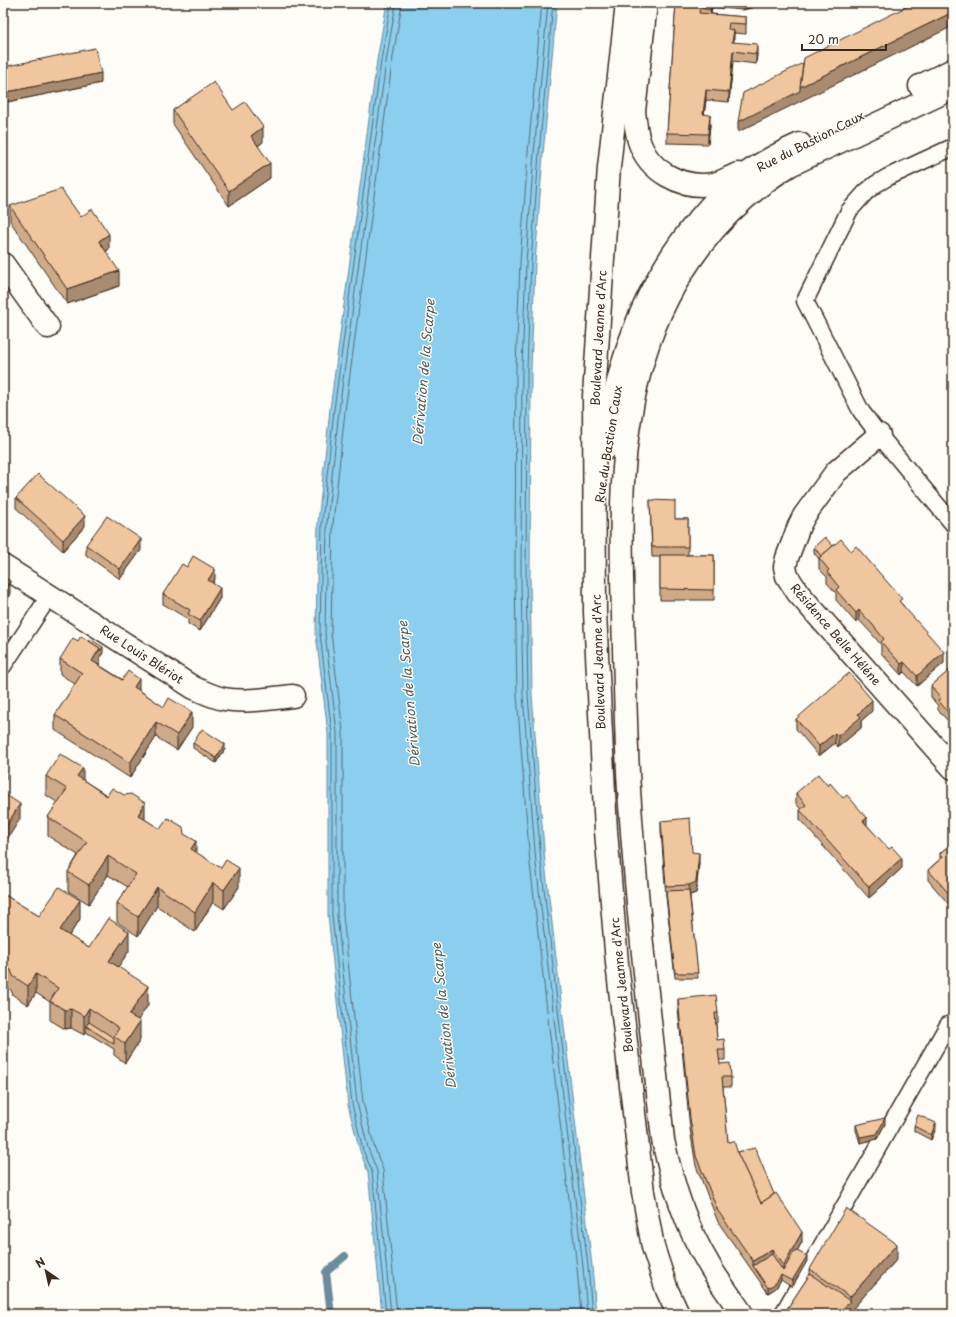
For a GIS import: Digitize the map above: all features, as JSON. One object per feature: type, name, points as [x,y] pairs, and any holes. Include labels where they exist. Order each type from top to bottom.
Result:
[{"type":"main road","name":"Boulevard Jeanne d'Arc","points":[[626,3],[609,167],[597,337],[594,396],[595,612],[606,831],[619,978],[643,1192],[647,1222],[659,1268],[678,1314]]},
{"type":"main road","points":[[646,3],[634,111],[639,142],[644,153],[653,164],[664,174],[677,181],[701,185],[714,184],[774,157]]},
{"type":"main road","name":"Rue du Bastion Caux","points":[[595,531],[609,419],[629,345],[648,296],[667,262],[692,228],[708,209],[735,182],[774,157],[953,70]]},
{"type":"main road","name":"Rue du Bastion Caux","points":[[625,452],[637,382],[645,352],[664,305],[687,264],[718,224],[756,188],[790,165],[953,88]]},
{"type":"main road","points":[[3,264],[48,327]]},
{"type":"main road","name":"Résidence Belle Héléne","points":[[878,435],[836,472],[812,505],[799,526],[787,558],[785,567],[787,576],[798,593],[953,768]]},
{"type":"main road","name":"Boulevard Jeanne d'Arc","points":[[625,452],[622,520],[622,580],[628,775],[642,946],[663,1140],[668,1165],[675,1187],[696,1242],[708,1264],[742,1314]]},
{"type":"main road","name":"Rue Louis Blériot","points":[[3,566],[194,688],[224,699],[263,699],[293,696]]},
{"type":"lane","points":[[953,147],[888,177],[857,200],[849,211],[804,301],[861,411],[878,435],[953,524]]},
{"type":"lane","points":[[3,666],[50,595]]},
{"type":"lane","points":[[782,1314],[948,1025]]},
{"type":"water","name":"Dérivation de la Scarpe","points":[[387,3],[557,3],[543,154],[535,264],[531,368],[530,577],[532,695],[545,863],[592,1266],[596,1314],[382,1314],[368,1172],[360,1151],[348,1105],[328,915],[328,733],[316,634],[318,523],[330,409],[377,60]]},
{"type":"building","points":[[676,3],[711,3],[710,10],[700,8],[699,13],[746,17],[746,24],[729,23],[728,29],[734,30],[732,42],[757,44],[756,54],[733,51],[729,92],[706,90],[703,114],[710,115],[708,134],[667,133]]},
{"type":"building","points":[[914,3],[953,3],[953,12],[800,87],[804,58]]},
{"type":"building","points":[[95,48],[101,73],[7,92],[3,67]]},
{"type":"building","points":[[803,63],[800,91],[738,122],[743,93]]},
{"type":"building","points":[[214,82],[233,110],[245,102],[263,127],[251,136],[270,163],[229,191],[173,110]]},
{"type":"building","points":[[61,189],[81,217],[92,209],[109,234],[99,241],[119,271],[67,289],[10,206]]},
{"type":"building","points":[[38,474],[85,516],[63,540],[16,498]]},
{"type":"building","points":[[650,500],[675,501],[675,519],[688,519],[688,547],[652,547]]},
{"type":"building","points":[[107,516],[141,539],[120,569],[86,545]]},
{"type":"building","points":[[825,537],[833,546],[821,556],[814,547]]},
{"type":"building","points":[[841,539],[851,551],[856,546],[902,599],[899,601],[944,652],[917,676],[904,662],[901,664],[881,642],[884,639],[872,624],[859,610],[856,613],[836,590],[839,587],[827,572],[829,570],[819,558]]},
{"type":"building","points":[[660,555],[714,555],[714,590],[660,589]]},
{"type":"building","points":[[193,556],[215,569],[208,580],[220,588],[200,621],[188,614],[190,610],[163,594],[182,564],[187,567]]},
{"type":"building","points":[[3,576],[10,581],[3,592]]},
{"type":"building","points":[[81,636],[100,648],[92,661],[122,680],[128,671],[139,679],[134,687],[164,707],[169,698],[192,712],[177,735],[156,722],[130,763],[55,715],[82,673],[60,659],[73,638],[78,641]]},
{"type":"building","points":[[90,639],[103,647],[100,651],[100,648],[89,641]]},
{"type":"building","points":[[952,668],[953,725],[948,719],[951,716],[938,700],[941,698],[931,686]]},
{"type":"building","points":[[849,673],[872,700],[858,714],[861,717],[838,736],[835,733],[819,746],[796,719]]},
{"type":"building","points":[[202,729],[225,744],[216,758],[193,743]]},
{"type":"building","points":[[60,754],[83,768],[77,776],[107,796],[112,788],[124,795],[131,794],[145,803],[138,815],[160,829],[168,818],[183,827],[184,834],[196,841],[191,849],[221,868],[226,860],[239,868],[224,890],[213,883],[195,912],[157,887],[138,917],[117,903],[136,874],[108,856],[89,885],[68,872],[87,842],[48,817],[67,789],[46,776]]},
{"type":"building","points":[[818,774],[828,786],[830,783],[843,798],[847,795],[867,818],[863,821],[889,849],[892,847],[902,858],[869,887],[800,810],[806,805],[796,793]]},
{"type":"building","points":[[3,793],[20,804],[3,831]]},
{"type":"building","points":[[690,818],[692,852],[699,853],[696,882],[689,885],[666,886],[661,821]]},
{"type":"building","points":[[953,842],[953,895],[951,896],[928,870],[943,857],[940,853]]},
{"type":"building","points":[[59,887],[80,900],[60,930],[89,948],[108,918],[129,932],[109,961],[148,986],[129,1015],[140,1021],[125,1044],[114,1036],[119,1028],[89,1008],[84,1016],[71,1009],[65,1010],[50,1001],[58,988],[36,974],[28,986],[13,976],[11,970],[3,965],[3,958],[5,955],[3,954],[3,894],[39,916]]},
{"type":"building","points":[[689,890],[698,973],[675,973],[666,891]]},
{"type":"building","points":[[716,995],[718,1013],[715,1013],[717,1040],[724,1039],[725,1050],[718,1050],[720,1064],[730,1063],[731,1077],[722,1077],[728,1142],[734,1141],[738,1154],[761,1203],[776,1193],[802,1232],[783,1266],[772,1249],[753,1261],[718,1211],[696,1156],[690,1118],[678,999]]},
{"type":"building","points":[[89,1022],[114,1038],[114,1044],[86,1026]]},
{"type":"building","points":[[918,1115],[936,1123],[931,1135],[914,1126]]},
{"type":"building","points":[[885,1118],[877,1134],[860,1137],[856,1125]]},
{"type":"building","points":[[755,1148],[774,1194],[761,1203],[737,1152]]},
{"type":"building","points":[[846,1208],[897,1244],[850,1297],[810,1269]]},
{"type":"building","points":[[795,1250],[807,1256],[792,1281],[781,1275],[776,1283],[768,1288],[753,1266],[772,1254],[783,1271]]},
{"type":"building","points":[[810,1274],[850,1301],[844,1308],[835,1314],[790,1314],[787,1309]]},
{"type":"waterway","points":[[331,1314],[326,1272],[345,1256]]}]
